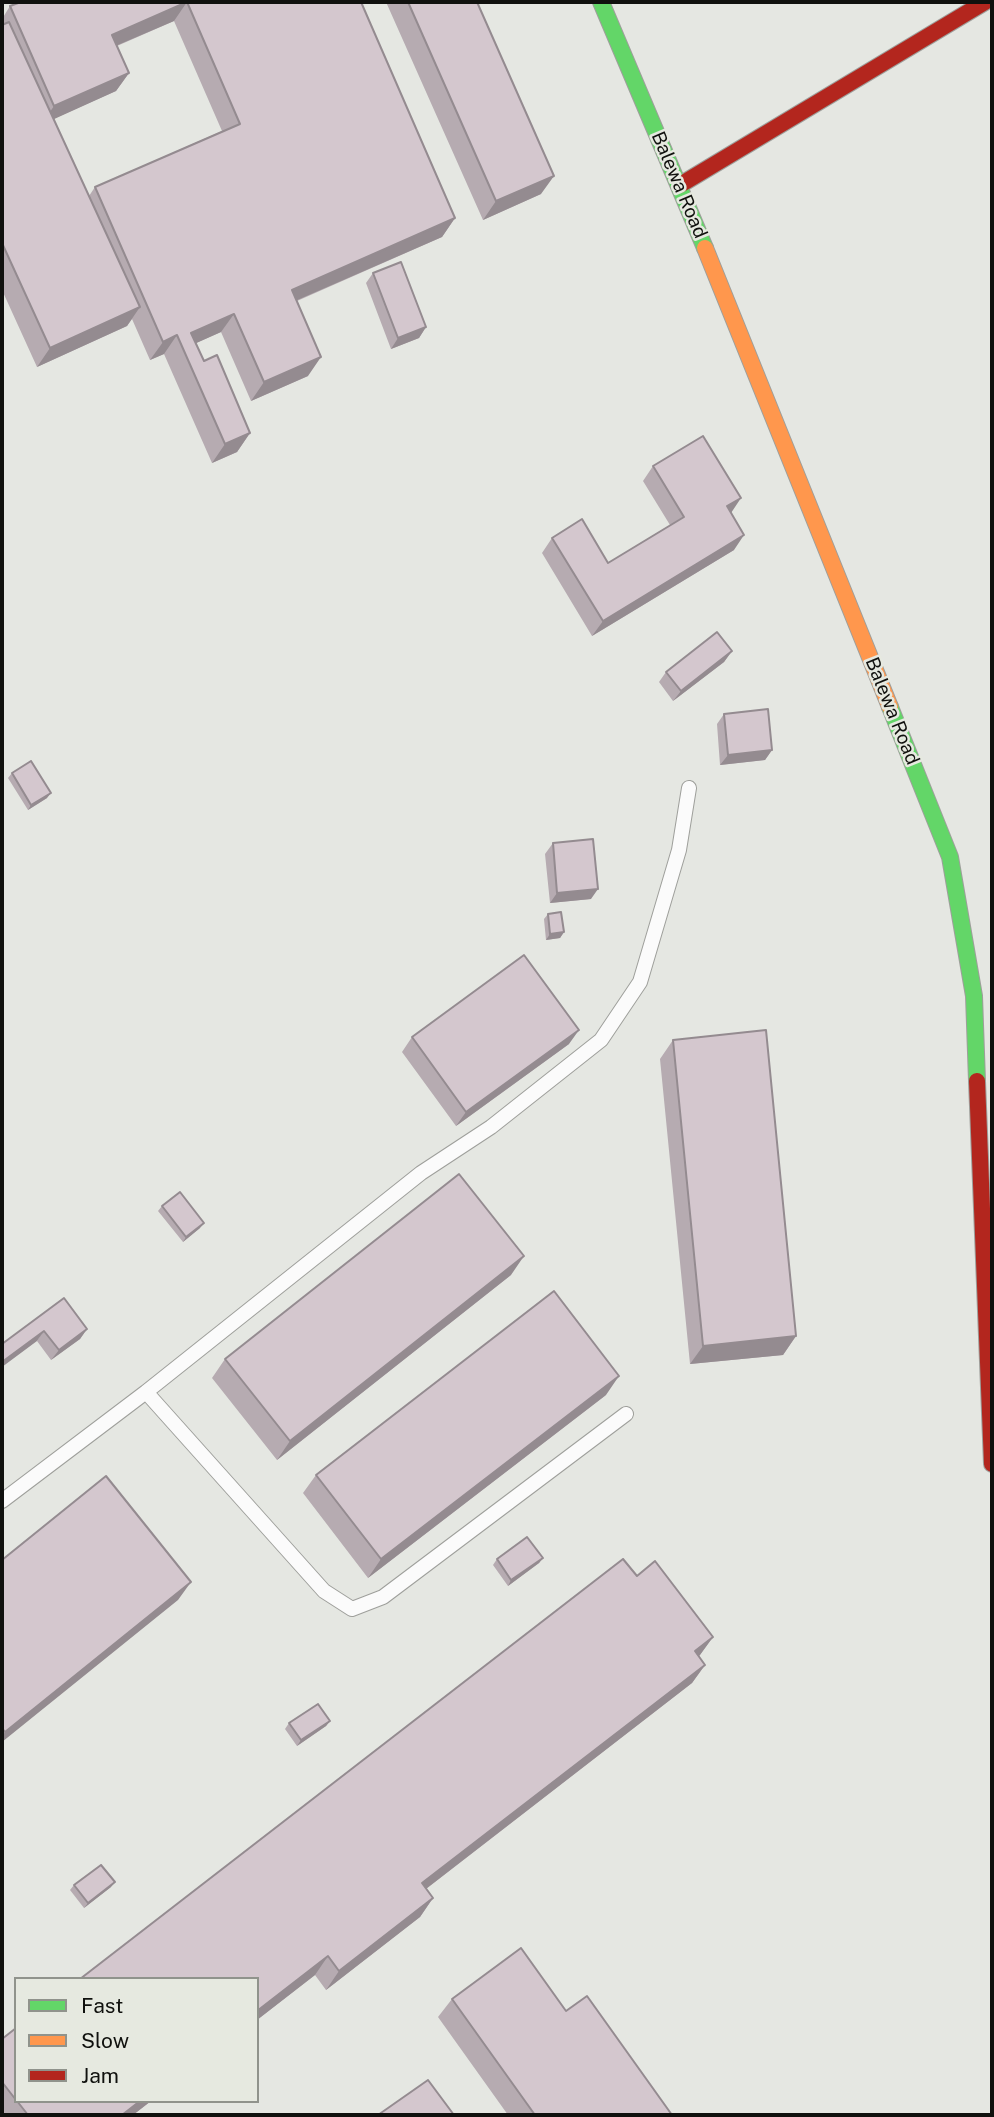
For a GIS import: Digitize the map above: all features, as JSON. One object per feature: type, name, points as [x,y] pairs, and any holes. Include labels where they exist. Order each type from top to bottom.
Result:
[{"type":"street","name":"Balewa Road","points":[[601,2],[680,185],[950,857],[974,996],[992,1464]]},
{"type":"street","points":[[680,185],[985,2]]},
{"type":"lane","points":[[2,1501],[146,1392],[421,1173],[491,1127],[601,1040],[640,982],[667,895],[689,788]]},
{"type":"lane","points":[[146,1392],[324,1591],[352,1609],[383,1598],[626,1413]]},
{"type":"building","points":[[21,2],[187,2],[112,35],[129,73],[54,106],[10,6]]},
{"type":"building","points":[[187,2],[361,2],[455,218],[292,290],[321,357],[264,382],[234,314],[191,333],[204,361],[217,355],[250,433],[225,444],[177,335],[163,342],[95,187],[240,124]]},
{"type":"building","points":[[408,2],[477,2],[554,176],[496,201]]},
{"type":"building","points":[[9,22],[140,307],[50,348],[2,243],[2,25]]},
{"type":"building","points":[[401,262],[426,327],[398,338],[373,273]]},
{"type":"building","points":[[703,436],[741,498],[727,506],[744,535],[603,621],[552,538],[582,519],[608,563],[684,517],[653,466]]},
{"type":"building","points":[[717,632],[732,651],[681,691],[666,672]]},
{"type":"building","points":[[768,709],[772,750],[728,755],[724,714]]},
{"type":"building","points":[[31,761],[51,793],[31,805],[12,773]]},
{"type":"building","points":[[593,839],[598,889],[557,893],[553,843]]},
{"type":"building","points":[[561,912],[564,932],[550,934],[548,914]]},
{"type":"building","points":[[524,955],[579,1030],[466,1112],[412,1037]]},
{"type":"building","points":[[766,1030],[796,1336],[703,1346],[673,1040]]},
{"type":"building","points":[[459,1174],[524,1256],[290,1441],[225,1359]]},
{"type":"building","points":[[180,1192],[204,1223],[186,1237],[162,1206]]},
{"type":"building","points":[[554,1291],[619,1376],[381,1559],[316,1475]]},
{"type":"building","points":[[64,1298],[87,1329],[59,1350],[44,1331],[2,1362],[2,1344]]},
{"type":"building","points":[[106,1476],[191,1582],[5,1732],[2,1728],[2,1560]]},
{"type":"building","points":[[527,1537],[543,1558],[511,1580],[497,1559]]},
{"type":"building","points":[[623,1559],[637,1576],[655,1561],[713,1637],[695,1651],[705,1665],[422,1883],[433,1898],[339,1971],[328,1956],[259,2009],[259,1977],[83,1977]]},
{"type":"building","points":[[318,1704],[330,1721],[301,1740],[289,1723]]},
{"type":"building","points":[[101,1865],[115,1882],[88,1903],[74,1885]]},
{"type":"building","points":[[521,1948],[566,2011],[587,1996],[672,2115],[535,2115],[452,1999]]},
{"type":"building","points":[[14,2030],[14,2097],[2,2082],[2,2039]]},
{"type":"building","points":[[428,2080],[454,2115],[378,2115]]},
{"type":"building","points":[[19,2103],[137,2103],[122,2115],[28,2115]]},
{"type":"traffic: fast","points":[[601,2],[705,248]]},
{"type":"traffic: fast","points":[[890,707],[950,857],[974,996],[977,1081]]},
{"type":"traffic: slow","points":[[705,248],[890,707]]},
{"type":"traffic: jam","points":[[680,185],[985,2]]},
{"type":"traffic: jam","points":[[977,1081],[992,1464]]}]
